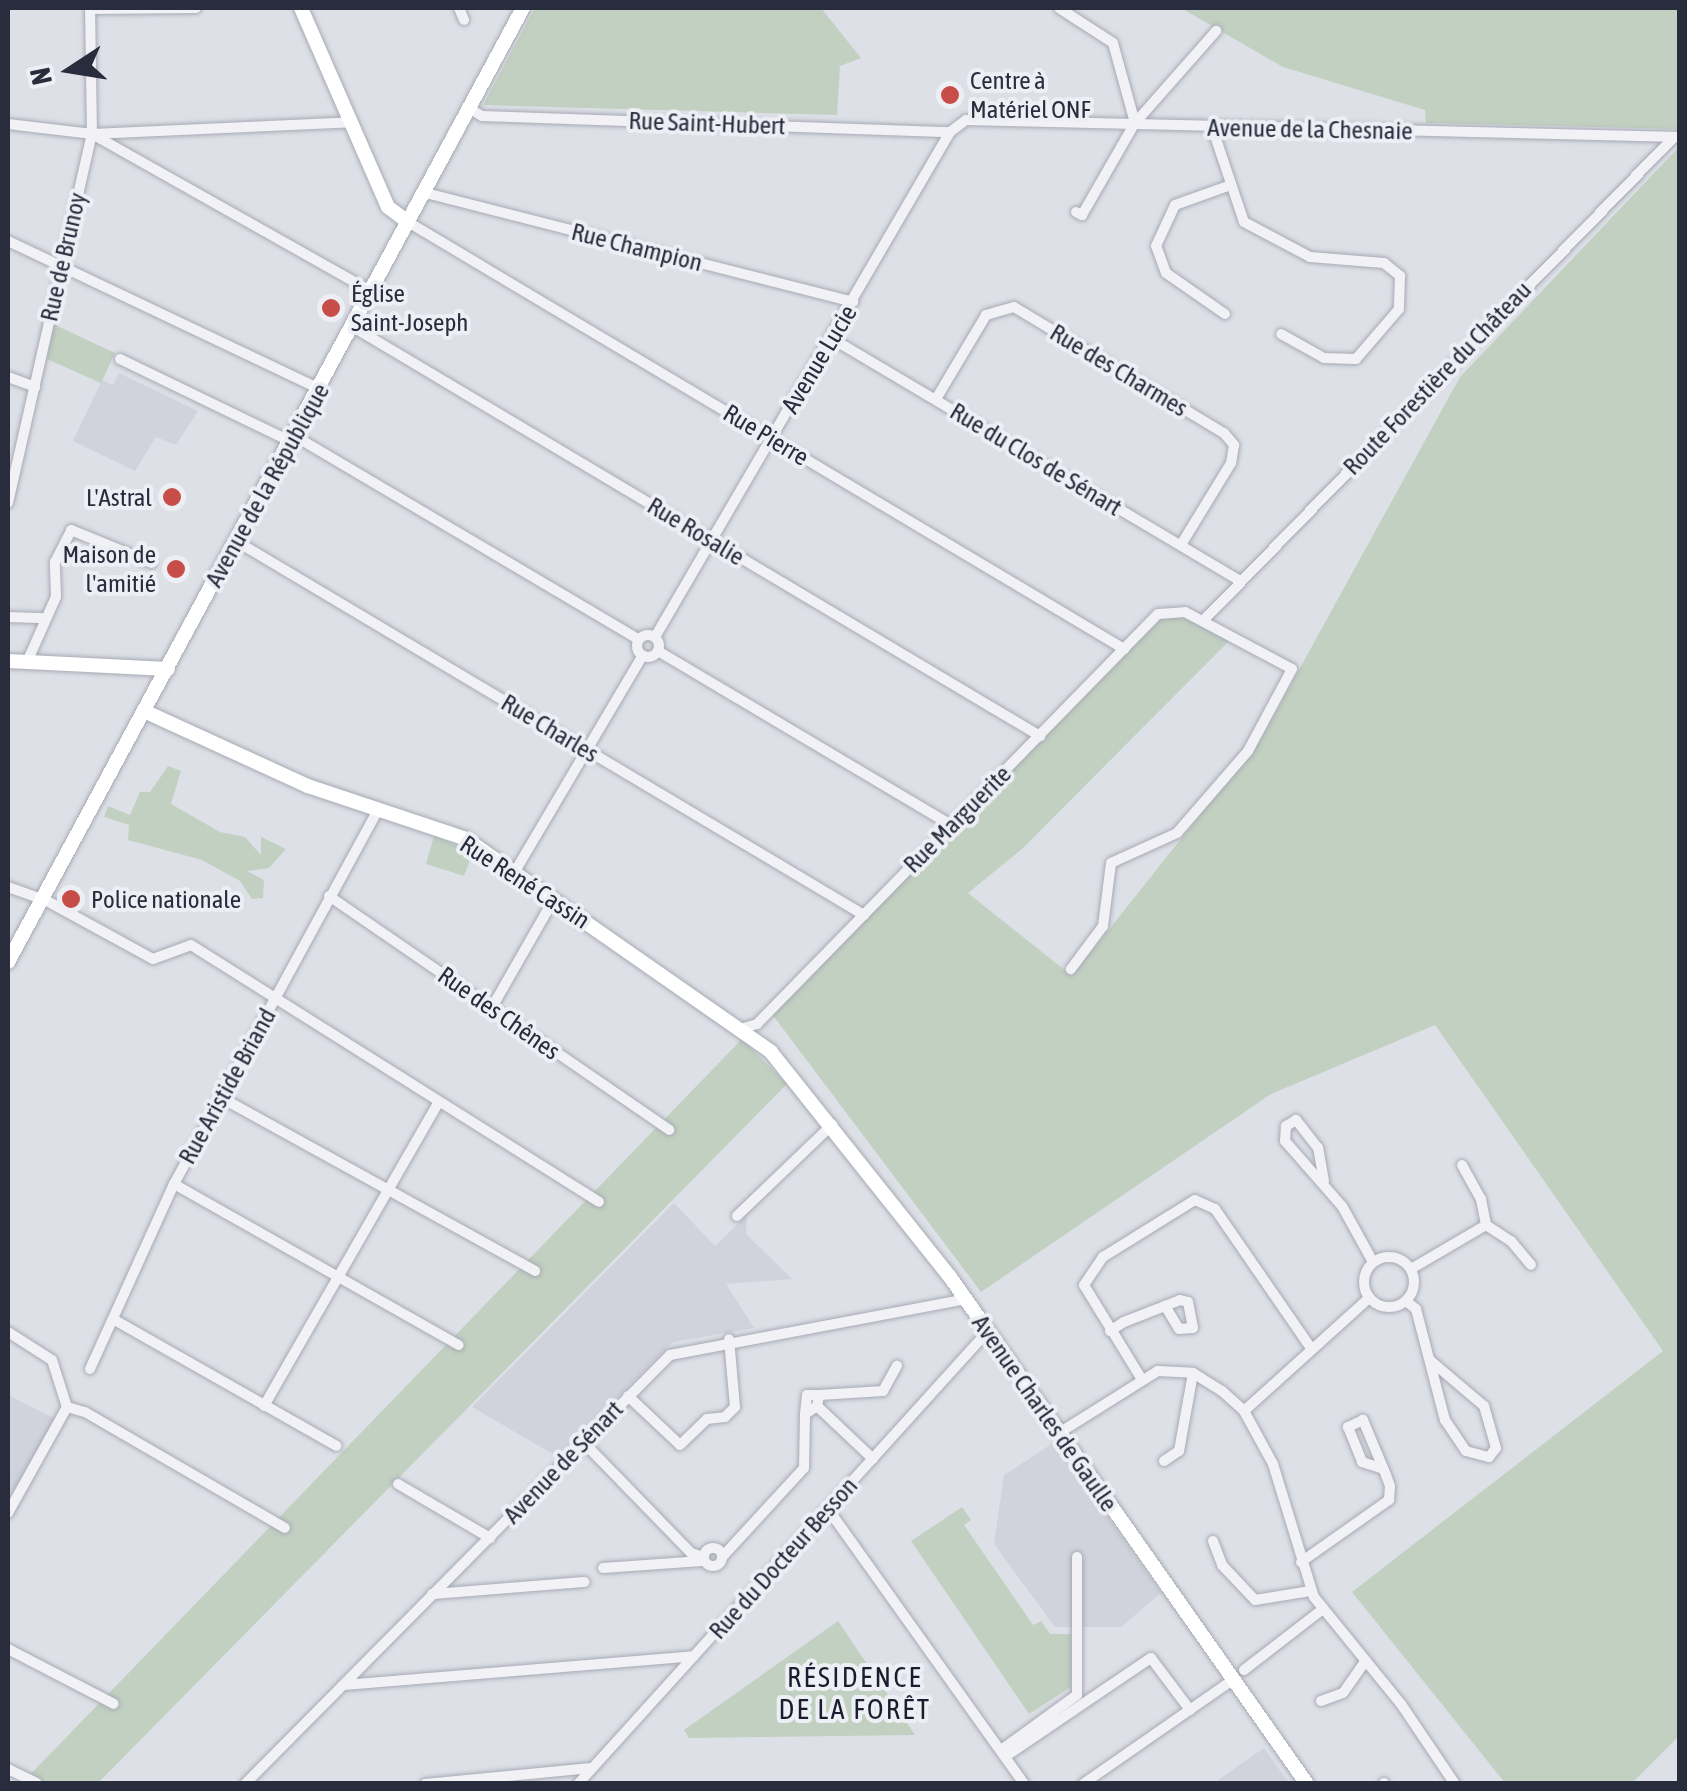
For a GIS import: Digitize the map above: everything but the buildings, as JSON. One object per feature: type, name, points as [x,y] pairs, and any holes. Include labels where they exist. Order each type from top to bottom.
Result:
[{"type":"main road","points":[[301,8],[388,207],[408,222]]},
{"type":"main road","name":"Avenue de la République","points":[[8,962],[522,8]]},
{"type":"main road","points":[[8,662],[168,668]]},
{"type":"main road","name":"Rue René Cassin","points":[[144,711],[308,786],[466,839],[771,1052]]},
{"type":"main road","name":"Avenue Charles de Gaulle","points":[[771,1052],[833,1124],[965,1299],[1239,1674],[1307,1784]]},
{"type":"street","points":[[90,8],[196,8]]},
{"type":"street","name":"Rue de Brunoy","points":[[8,503],[92,134],[90,8]]},
{"type":"street","points":[[459,8],[464,20]]},
{"type":"street","points":[[1059,8],[1113,44],[1135,123]]},
{"type":"street","points":[[1076,212],[1082,216],[1135,123],[1216,30]]},
{"type":"street","name":"Rue Saint-Hubert","points":[[467,108],[482,116],[950,132]]},
{"type":"street","name":"Avenue de la Chesnaie","points":[[950,132],[966,120],[1677,137]]},
{"type":"street","points":[[8,124],[92,134],[352,122]]},
{"type":"street","points":[[1212,126],[1228,186],[1244,222],[1310,257],[1384,263],[1400,276],[1399,310],[1356,359],[1324,358],[1281,334]]},
{"type":"street","name":"Avenue Lucie","points":[[654,637],[950,132]]},
{"type":"street","points":[[92,134],[372,291]]},
{"type":"street","name":"Route Forestière du Château","points":[[1203,622],[1677,137]]},
{"type":"street","points":[[1225,314],[1166,274],[1156,246],[1175,205],[1228,186]]},
{"type":"street","name":"Rue Champion","points":[[422,192],[853,302]]},
{"type":"street","name":"Rue Pierre","points":[[408,222],[1124,649]]},
{"type":"street","points":[[8,241],[62,262],[320,389]]},
{"type":"street","name":"Rue des Charmes","points":[[936,399],[986,315],[1014,307],[1224,433],[1234,446],[1231,462],[1182,545]]},
{"type":"street","name":"Rue Rosalie","points":[[353,327],[1040,736]]},
{"type":"street","name":"Rue du Clos de Sénart","points":[[831,338],[1240,581]]},
{"type":"street","points":[[120,359],[291,438],[639,640],[654,637],[658,651],[951,825]]},
{"type":"street","points":[[8,377],[35,387]]},
{"type":"street","points":[[27,662],[56,597],[56,562],[71,530],[152,563]]},
{"type":"street","name":"Rue Charles","points":[[236,542],[864,915]]},
{"type":"street","name":"Rue Marguerite","points":[[740,1029],[757,1024],[1158,614],[1170,608],[1203,622]]},
{"type":"street","points":[[8,617],[46,618]]},
{"type":"street","points":[[1072,969],[1102,926],[1111,863],[1177,832],[1248,751],[1292,670],[1203,622]]},
{"type":"street","points":[[514,872],[643,655],[639,640]]},
{"type":"street","points":[[643,655],[658,651]]},
{"type":"street","name":"Rue Aristide Briand","points":[[90,1369],[174,1184],[378,810]]},
{"type":"street","points":[[8,886],[41,899],[153,960],[191,945],[436,1105],[599,1202]]},
{"type":"street","name":"Rue des Chênes","points":[[329,896],[669,1130]]},
{"type":"street","points":[[491,1009],[554,899]]},
{"type":"street","points":[[757,1024],[771,1052]]},
{"type":"street","points":[[220,1097],[534,1271]]},
{"type":"street","points":[[264,1406],[436,1105]]},
{"type":"street","points":[[1324,1181],[1318,1148],[1296,1120],[1286,1126],[1285,1141],[1324,1181],[1373,1262]]},
{"type":"street","points":[[738,1216],[833,1124]]},
{"type":"street","points":[[1462,1164],[1481,1200],[1486,1225],[1512,1241],[1531,1265]]},
{"type":"street","points":[[174,1184],[459,1344]]},
{"type":"street","points":[[1141,1378],[1084,1293],[1090,1272],[1184,1203],[1206,1201],[1311,1348]]},
{"type":"street","points":[[1410,1269],[1486,1225]]},
{"type":"street","points":[[1369,1298],[1390,1308],[1406,1302],[1414,1284],[1410,1269],[1396,1258],[1373,1262]]},
{"type":"street","points":[[1369,1298],[1364,1278],[1373,1262]]},
{"type":"street","points":[[1244,1411],[1369,1298]]},
{"type":"street","name":"Avenue de Sénart","points":[[245,1784],[628,1396],[683,1348],[965,1299]]},
{"type":"street","points":[[1406,1302],[1416,1309],[1431,1360],[1454,1434],[1466,1451],[1489,1456],[1496,1448],[1484,1406],[1431,1360]]},
{"type":"street","points":[[1110,1331],[1166,1306]]},
{"type":"street","points":[[113,1319],[337,1446]]},
{"type":"street","points":[[8,1332],[52,1360],[67,1407],[8,1513]]},
{"type":"street","name":"Rue du Docteur Besson","points":[[578,1784],[988,1332]]},
{"type":"street","points":[[628,1396],[680,1446],[706,1419],[725,1417],[735,1406],[730,1340]]},
{"type":"street","points":[[604,1568],[701,1558],[713,1550],[724,1555],[804,1468],[804,1397],[818,1401],[883,1391],[897,1366]]},
{"type":"street","points":[[1059,1432],[1141,1378],[1176,1368],[1193,1373],[1244,1411],[1278,1476],[1310,1591],[1455,1784]]},
{"type":"street","points":[[1164,1461],[1179,1451],[1193,1373]]},
{"type":"street","points":[[818,1401],[874,1459]]},
{"type":"street","points":[[67,1407],[85,1412],[285,1528]]},
{"type":"street","points":[[1301,1562],[1389,1500],[1383,1469],[1363,1420],[1348,1427],[1362,1462],[1383,1469]]},
{"type":"street","points":[[576,1448],[590,1449],[691,1553],[701,1558]]},
{"type":"street","points":[[398,1484],[490,1538]]},
{"type":"street","points":[[828,1509],[1024,1784]]},
{"type":"street","points":[[1213,1541],[1222,1566],[1255,1600],[1310,1591]]},
{"type":"street","points":[[1003,1753],[1077,1694],[1078,1557]]},
{"type":"street","points":[[431,1594],[585,1582]]},
{"type":"street","points":[[1083,1784],[1190,1710],[1323,1609]]},
{"type":"street","points":[[8,1649],[114,1704]]},
{"type":"street","points":[[343,1685],[694,1656]]},
{"type":"street","points":[[1003,1753],[1152,1658],[1190,1710]]},
{"type":"street","points":[[1322,1701],[1342,1693],[1366,1661]]},
{"type":"street","points":[[425,1784],[592,1768]]},
{"type":"street","points":[[8,1769],[37,1783]]},
{"type":"shaded area","points":[[119,373],[198,411],[176,445],[156,437],[135,471],[73,441],[102,380],[113,385]]},
{"type":"shaded area","points":[[674,1203],[715,1246],[747,1215],[746,1234],[792,1279],[726,1284],[754,1328],[673,1342],[558,1457],[472,1407]]},
{"type":"shaded area","points":[[8,1395],[56,1419],[8,1499]]},
{"type":"shaded area","points":[[1055,1442],[1161,1593],[1121,1627],[1055,1627],[994,1544],[1004,1475]]},
{"type":"shaded area","points":[[1264,1748],[1289,1783],[1214,1783]]},
{"type":"green space","points":[[535,8],[821,8],[861,58],[840,66],[837,115],[483,105]]},
{"type":"green space","points":[[1181,8],[1679,8],[1679,129],[1426,123],[1425,110],[1283,67]]},
{"type":"green space","points":[[1679,147],[1680,1735],[1632,1783],[1505,1783],[1352,1592],[1663,1351],[1435,1025],[1271,1094],[981,1292],[772,1014],[1165,614],[1179,612],[1229,641],[1022,849],[968,893],[1072,976],[1262,737],[1460,377]]},
{"type":"green space","points":[[53,324],[115,353],[101,383],[47,359]]},
{"type":"green space","points":[[168,766],[181,771],[171,804],[220,832],[245,837],[261,855],[261,837],[286,849],[269,868],[247,871],[264,880],[263,898],[252,899],[240,881],[202,860],[128,840],[129,825],[104,817],[108,806],[130,815],[140,792],[150,792]]},
{"type":"green space","points":[[434,836],[473,852],[464,876],[426,864]]},
{"type":"green space","points":[[742,1039],[787,1084],[98,1783],[21,1784]]},
{"type":"green space","points":[[962,1507],[971,1520],[964,1525],[1033,1625],[1041,1621],[1050,1634],[1071,1634],[1071,1687],[1029,1714],[911,1541]]},
{"type":"green space","points":[[838,1621],[915,1735],[689,1738],[684,1730]]},
{"type":"place","name":"Centre à Matériel ONF","points":[[950,95]]},
{"type":"place","name":"Église Saint-Joseph","points":[[331,308]]},
{"type":"place","name":"L'Astral","points":[[172,497]]},
{"type":"place","name":"Maison de l'amitié","points":[[176,569]]},
{"type":"place","name":"Police nationale","points":[[71,899]]},
{"type":"district","name":"RÉSIDENCE DE LA FORÊT","points":[[855,1693]]}]
